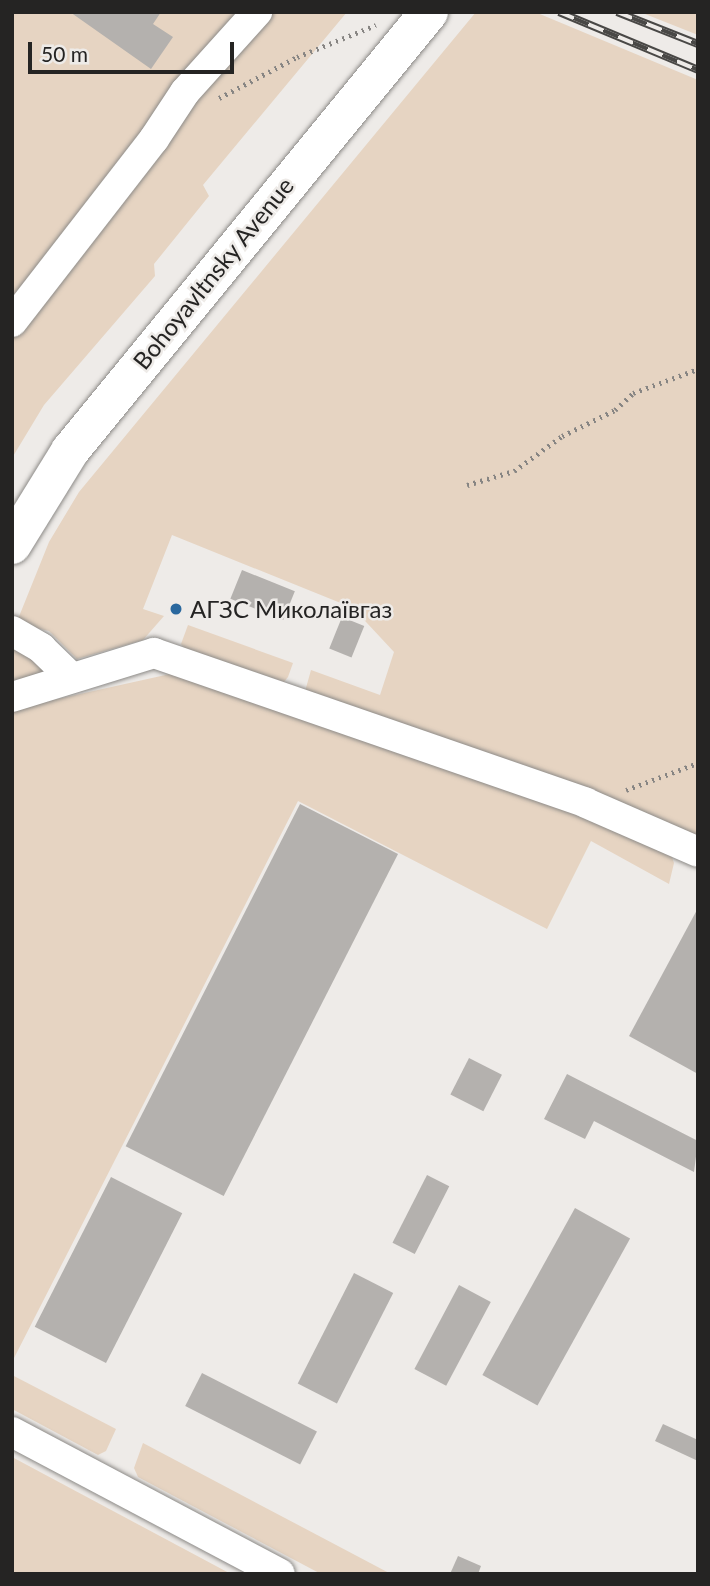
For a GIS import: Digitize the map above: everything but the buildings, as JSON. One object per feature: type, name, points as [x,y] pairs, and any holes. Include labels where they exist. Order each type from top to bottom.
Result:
[{"type":"main road","name":"Bohoyavltnsky Avenue","points":[[12,545],[70,451],[201,285],[429,12]]},
{"type":"street","points":[[12,322],[155,139],[185,92],[257,12]]},
{"type":"street","points":[[12,631],[41,648],[72,678]]},
{"type":"street","points":[[12,697],[154,653],[586,803],[698,852]]},
{"type":"street","points":[[12,1432],[280,1574]]},
{"type":"path","points":[[215,100],[297,57],[382,22]]},
{"type":"path","points":[[467,485],[514,471],[562,436],[615,410],[633,393],[698,369]]},
{"type":"path","points":[[586,803],[698,763]]},
{"type":"shaded area","points":[[12,12],[347,12],[203,185],[209,196],[154,264],[155,276],[44,405],[12,458]]},
{"type":"shaded area","points":[[476,12],[535,12],[698,80],[698,839],[304,695],[311,670],[380,695],[394,652],[353,608],[172,535],[143,609],[164,616],[143,640],[77,659],[49,631],[16,624],[49,542],[79,492]]},
{"type":"shaded area","points":[[640,12],[698,12],[698,35]]},
{"type":"shaded area","points":[[188,625],[293,663],[288,677],[284,682],[185,649],[181,644]]},
{"type":"shaded area","points":[[12,641],[52,672],[12,688]]},
{"type":"shaded area","points":[[170,674],[668,846],[674,863],[669,884],[591,841],[547,929],[298,801],[12,1362],[12,709]]},
{"type":"shaded area","points":[[12,1375],[116,1429],[106,1451],[98,1455],[12,1409]]},
{"type":"shaded area","points":[[143,1443],[391,1574],[321,1574],[138,1477],[134,1468]]},
{"type":"shaded area","points":[[12,1457],[231,1574],[12,1574]]},
{"type":"railway","points":[[559,12],[698,70]]},
{"type":"railway","points":[[617,12],[698,44]]},
{"type":"place","name":"АГЗС Миколаївгаз","points":[[176,609]]}]
